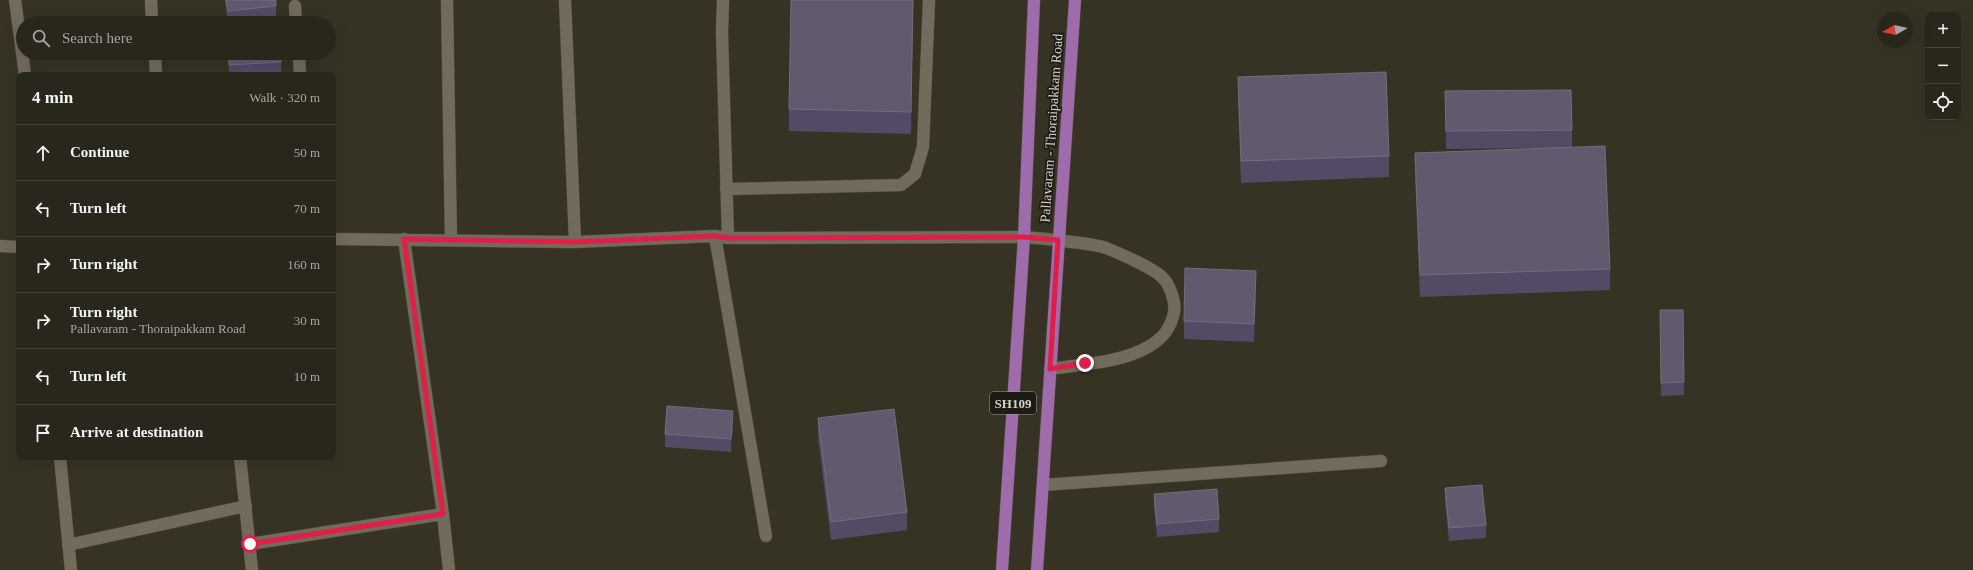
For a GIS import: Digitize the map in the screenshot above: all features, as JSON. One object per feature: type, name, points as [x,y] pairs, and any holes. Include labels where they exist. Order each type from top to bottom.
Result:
[{"type":"main road","name":"Pallavaram - Thoraipakkam Road","points":[[1002,570],[1024,237],[1034,0]]},
{"type":"main road","name":"Pallavaram - Thoraipakkam Road","points":[[1037,570],[1075,0]]},
{"type":"street","points":[[15,0],[17,16]]},
{"type":"street","points":[[151,0],[152,16]]},
{"type":"street","points":[[447,0],[451,240]]},
{"type":"street","points":[[566,0],[574,242]]},
{"type":"street","points":[[723,0],[722,32],[728,238]]},
{"type":"street","points":[[726,190],[901,185],[915,174],[923,147],[929,0]]},
{"type":"street","points":[[295,6],[296,16]]},
{"type":"street","points":[[23,60],[25,72]]},
{"type":"street","points":[[155,60],[156,72]]},
{"type":"street","points":[[299,60],[300,72]]},
{"type":"street","points":[[715,236],[766,536]]},
{"type":"street","points":[[336,239],[574,242],[715,236],[728,238],[1024,237],[1058,240],[1106,248],[1143,265],[1163,278],[1169,288],[1175,308],[1172,324],[1162,338],[1147,348],[1122,357],[1050,369]]},
{"type":"street","points":[[404,239],[443,514],[449,570]]},
{"type":"street","points":[[0,246],[16,247]]},
{"type":"street","points":[[60,460],[71,570]]},
{"type":"street","points":[[240,460],[252,570]]},
{"type":"street","points":[[1043,485],[1381,461]]},
{"type":"street","points":[[68,545],[246,506]]},
{"type":"street","points":[[250,544],[443,514]]},
{"type":"building","points":[[226,0],[276,0],[276,6],[228,11]]},
{"type":"building","points":[[791,0],[913,0],[911,112],[789,109]]},
{"type":"building","points":[[229,60],[281,60],[281,62],[229,65]]},
{"type":"building","points":[[1386,72],[1389,156],[1241,161],[1238,77]]},
{"type":"building","points":[[1571,90],[1572,130],[1446,131],[1445,91]]},
{"type":"building","points":[[1605,146],[1610,269],[1420,275],[1415,153]]},
{"type":"building","points":[[1185,268],[1256,271],[1254,324],[1184,321]]},
{"type":"building","points":[[1660,310],[1683,310],[1684,382],[1661,383]]},
{"type":"building","points":[[667,406],[733,411],[731,439],[665,434]]},
{"type":"building","points":[[894,409],[907,512],[831,522],[818,418]]},
{"type":"building","points":[[1482,485],[1486,525],[1449,528],[1445,488]]},
{"type":"building","points":[[1217,489],[1219,519],[1157,524],[1154,494]]},
{"type":"route","points":[[250,544],[443,514],[404,239],[574,242],[715,236],[728,238],[1024,237],[1058,240],[1050,369],[1085,363]]}]
